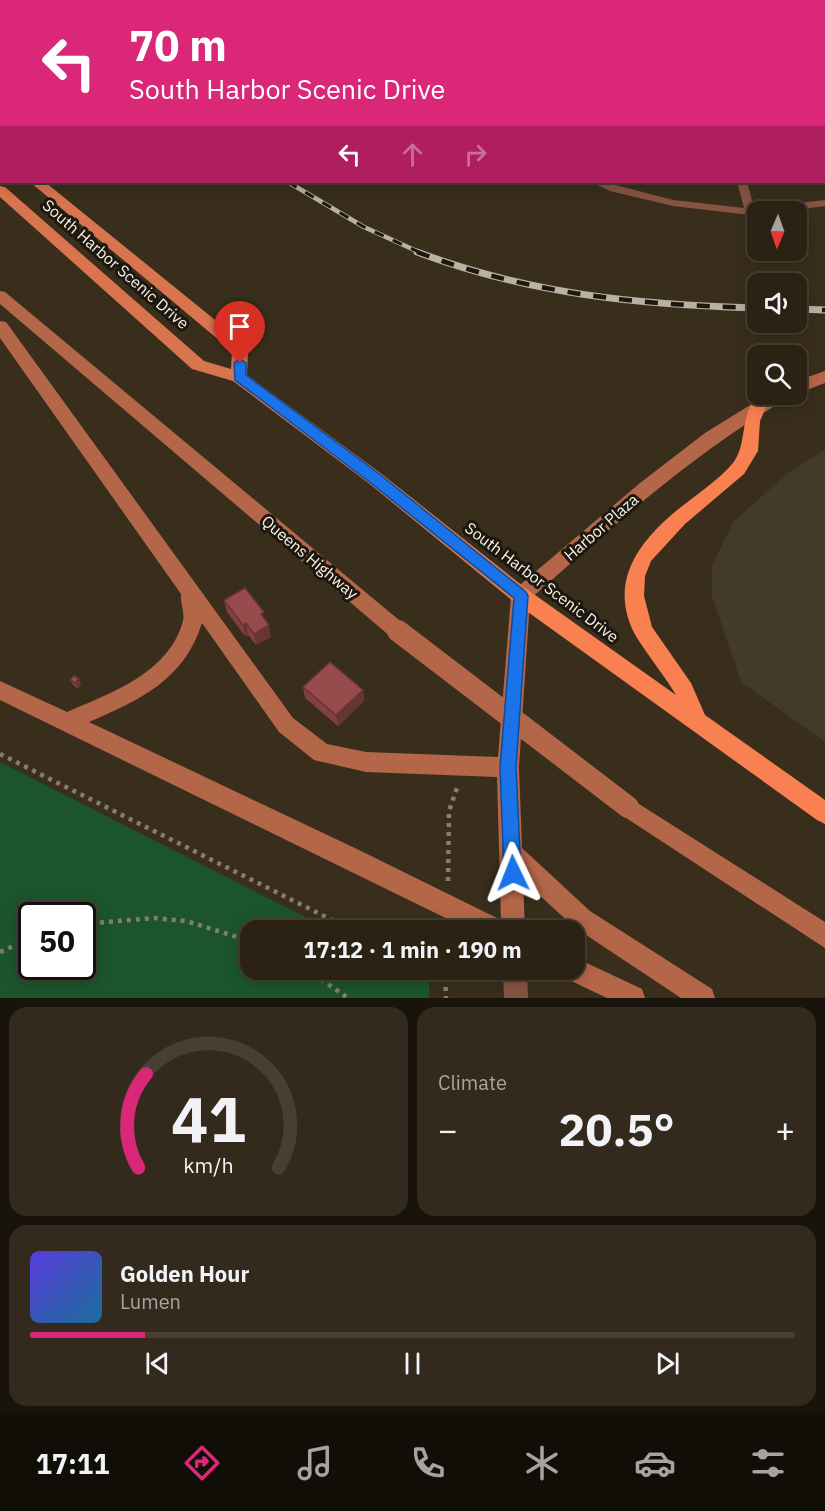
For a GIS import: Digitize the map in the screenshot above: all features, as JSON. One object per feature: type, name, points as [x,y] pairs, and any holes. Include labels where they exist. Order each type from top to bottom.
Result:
[{"type":"highway","points":[[697,721],[684,689],[644,631],[634,596],[635,576],[644,556],[679,519],[738,469],[749,451],[752,421],[758,407]]},
{"type":"highway","name":"South Harbor Scenic Drive","points":[[521,596],[825,813]]},
{"type":"main road","name":"South Harbor Scenic Drive","points":[[38,183],[240,350],[239,377]]},
{"type":"main road","name":"South Harbor Scenic Drive","points":[[0,190],[198,364],[239,377],[377,480],[521,596]]},
{"type":"main road","name":"Queens Highway","points":[[0,296],[398,631],[627,807],[825,936]]},
{"type":"main road","points":[[0,327],[286,725],[322,753],[366,762],[508,767]]},
{"type":"main road","points":[[807,384],[825,377]]},
{"type":"main road","name":"Harbor Plaza","points":[[521,596],[684,457],[762,405]]},
{"type":"main road","points":[[67,722],[124,697],[152,681],[180,651],[193,618],[189,592]]},
{"type":"main road","points":[[513,920],[508,767],[521,596]]},
{"type":"main road","points":[[0,690],[474,920]]},
{"type":"main road","points":[[512,854],[582,919],[703,998]]},
{"type":"main road","points":[[585,974],[633,998]]},
{"type":"street","points":[[515,980],[516,998]]},
{"type":"lane","points":[[742,183],[747,201]]},
{"type":"lane","points":[[604,184],[673,203],[747,212]]},
{"type":"lane","points":[[807,205],[825,203]]},
{"type":"path","points":[[0,754],[332,920]]},
{"type":"path","points":[[448,884],[449,811],[458,787]]},
{"type":"path","points":[[96,923],[154,918],[175,920],[240,938]]},
{"type":"path","points":[[0,952],[18,944]]},
{"type":"path","points":[[322,980],[348,998]]},
{"type":"path","points":[[445,980],[446,998]]},
{"type":"shaded area","points":[[825,450],[825,742],[741,682],[712,596],[712,566],[733,522],[789,472]]},
{"type":"green space","points":[[0,762],[311,920],[240,920],[240,980],[429,980],[429,998],[0,998]]},
{"type":"building","points":[[245,588],[264,612],[261,614],[269,625],[254,634],[246,623],[243,625],[224,600]]},
{"type":"building","points":[[330,662],[363,690],[336,715],[303,687]]},
{"type":"building","points":[[74,676],[79,679],[75,683],[70,680]]},
{"type":"railway","points":[[290,183],[364,227],[421,253]]},
{"type":"railway","points":[[417,252],[501,278],[585,295],[670,304],[747,308]]},
{"type":"railway","points":[[807,309],[825,310]]},
{"type":"route","points":[[240,363],[239,377],[377,480],[521,596],[508,767],[513,873]]}]
